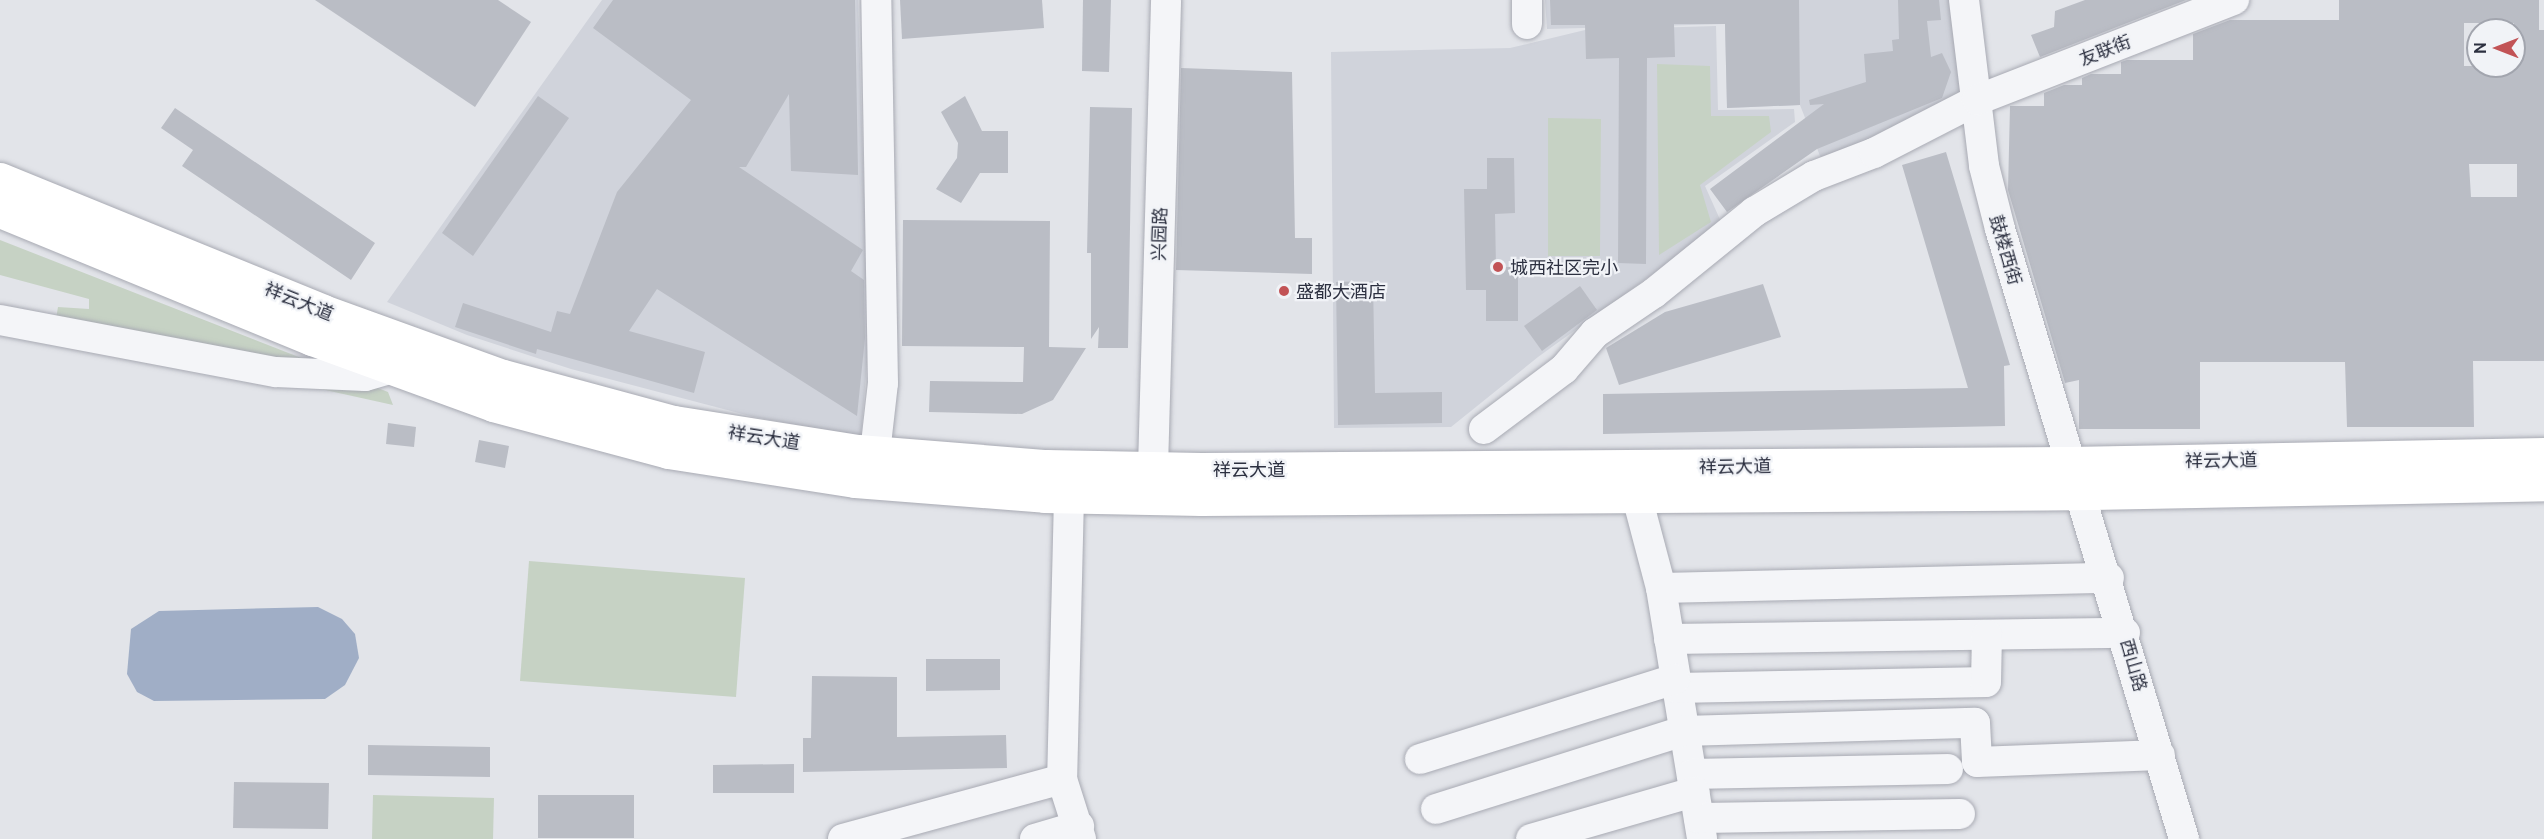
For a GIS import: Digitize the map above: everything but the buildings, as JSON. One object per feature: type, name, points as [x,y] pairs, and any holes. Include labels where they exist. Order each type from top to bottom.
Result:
[{"type":"highway","name":"祥云大道","points":[[0,179],[323,311],[502,376],[664,420],[875,453],[980,462],[1153,468],[2544,484]]},
{"type":"highway","name":"祥云大道","points":[[0,211],[390,369],[549,422],[668,452],[855,481],[1069,497],[1637,497],[2544,454]]},
{"type":"street","points":[[875,453],[883,383],[876,0]]},
{"type":"street","name":"兴园路","points":[[1153,468],[1166,0]]},
{"type":"street","name":"鼓楼西街","points":[[1964,0],[1984,166],[2000,229],[2074,478]]},
{"type":"street","name":"友联街","points":[[1484,429],[1564,369],[1595,333],[1654,293],[1755,212],[1814,176],[1874,153],[1977,100],[2234,0]]},
{"type":"street","points":[[0,320],[276,372],[365,376],[390,369]]},
{"type":"street","name":"西山路","points":[[2074,478],[2109,578],[2184,839]]},
{"type":"street","points":[[1035,839],[1080,832],[1062,779],[1069,497]]},
{"type":"street","points":[[1637,497],[1661,588],[1698,817]]},
{"type":"street","points":[[1661,588],[2109,578]]},
{"type":"street","points":[[1669,639],[2125,633]]},
{"type":"street","points":[[1420,759],[1676,683],[1986,682],[1987,635]]},
{"type":"street","points":[[1436,809],[1683,731],[1975,723],[1977,762],[2160,755]]},
{"type":"street","points":[[1531,839],[1698,817],[1948,769]]},
{"type":"street","points":[[843,839],[1062,779]]},
{"type":"street","points":[[1698,817],[1960,814]]},
{"type":"shaded area","points":[[602,0],[858,0],[864,192],[875,262],[861,437],[754,417],[571,369],[467,335],[387,302]]},
{"type":"shaded area","points":[[1545,0],[1951,0],[1962,101],[1822,161],[1800,105],[1727,108],[1725,24],[1547,29]]},
{"type":"shaded area","name":"城西社区完小","points":[[1716,26],[1718,110],[1794,109],[1795,122],[1705,186],[1722,224],[1538,357],[1451,427],[1334,428],[1331,52],[1510,48],[1585,30]]},
{"type":"green space","points":[[1657,64],[1710,66],[1711,116],[1769,116],[1771,132],[1700,185],[1711,222],[1659,255]]},
{"type":"green space","points":[[1548,118],[1601,119],[1600,256],[1548,256]]},
{"type":"green space","points":[[0,240],[388,392],[393,405],[54,330],[58,307],[89,309],[89,299],[0,275]]},
{"type":"green space","points":[[529,561],[745,578],[736,697],[520,681]]},
{"type":"green space","points":[[373,795],[494,798],[493,839],[372,839]]},
{"type":"water","points":[[318,607],[342,619],[355,634],[359,658],[345,685],[325,699],[154,701],[137,692],[127,674],[131,629],[159,611]]},
{"type":"place","name":"城西社区完小","points":[[1498,267]]},
{"type":"place","name":"盛都大酒店","points":[[1284,291]]}]
